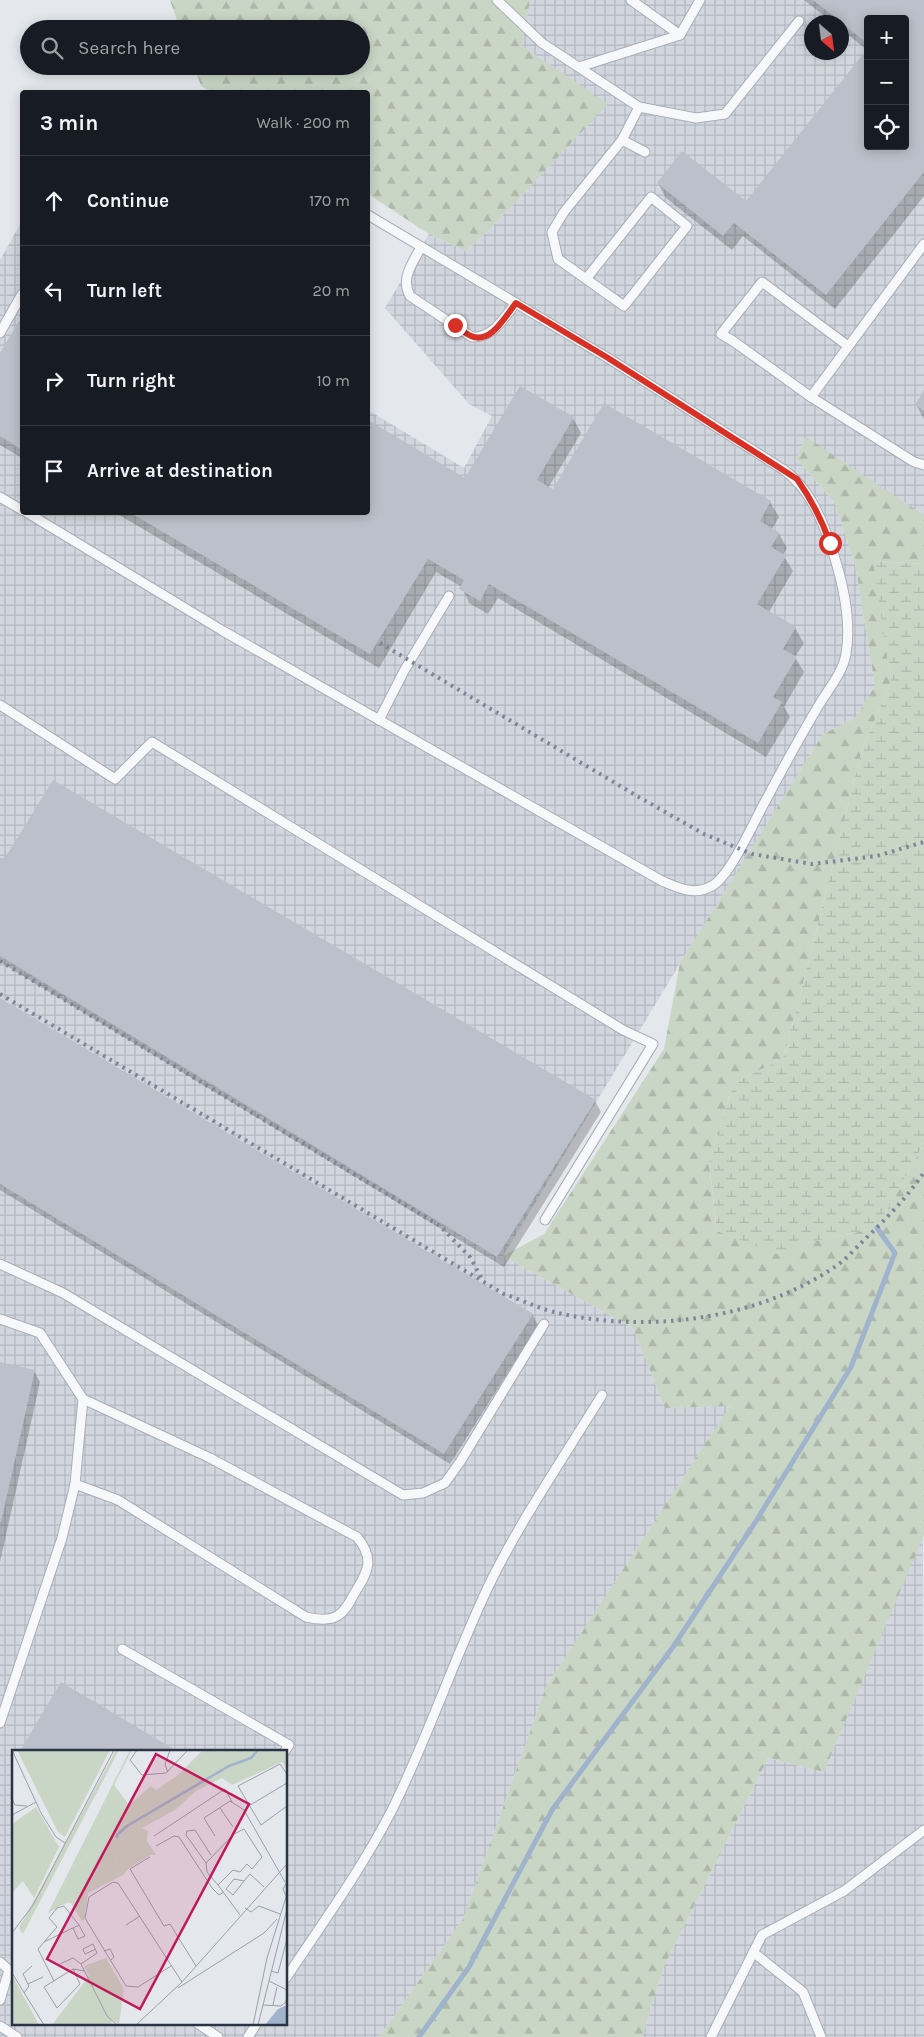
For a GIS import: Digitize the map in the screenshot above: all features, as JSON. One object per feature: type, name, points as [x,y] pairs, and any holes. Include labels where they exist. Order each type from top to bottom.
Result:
[{"type":"lane","points":[[497,0],[542,43],[639,107],[696,118],[725,114],[799,21]]},
{"type":"lane","points":[[631,0],[680,35]]},
{"type":"lane","points":[[579,67],[680,35],[700,0]]},
{"type":"lane","points":[[586,279],[651,197],[687,226],[624,306],[558,260],[552,232],[564,212],[622,140],[639,107]]},
{"type":"lane","points":[[622,140],[645,152]]},
{"type":"lane","points":[[31,515],[223,631],[662,881],[683,890],[696,892],[720,880],[730,868],[773,786],[839,674],[846,655],[848,634],[839,571],[822,522],[808,495],[797,479],[608,358],[370,216]]},
{"type":"lane","points":[[811,397],[924,244]]},
{"type":"lane","points":[[421,247],[405,281],[406,290],[410,296],[472,337],[483,338],[493,332],[516,303]]},
{"type":"lane","points":[[848,346],[762,282],[720,334],[733,341],[811,397],[914,462],[924,465]]},
{"type":"lane","points":[[0,333],[20,298]]},
{"type":"lane","points":[[0,497],[20,509]]},
{"type":"lane","points":[[379,720],[404,671],[449,596]]},
{"type":"lane","points":[[0,705],[115,779],[152,742],[623,1030],[653,1044],[545,1220]]},
{"type":"lane","points":[[0,1264],[63,1294],[403,1495],[423,1493],[445,1483],[460,1462],[544,1324]]},
{"type":"lane","points":[[0,1319],[40,1333],[83,1399],[210,1458],[357,1538],[364,1546],[368,1561],[367,1572],[345,1609],[336,1617],[315,1620],[306,1617],[118,1500],[75,1484]]},
{"type":"lane","points":[[288,1975],[367,1854],[390,1813],[426,1738],[490,1584],[514,1538],[602,1395]]},
{"type":"lane","points":[[0,1723],[62,1538],[75,1484],[83,1399]]},
{"type":"lane","points":[[122,1649],[289,1744],[286,1750]]},
{"type":"lane","points":[[711,2037],[762,1935],[844,1891],[924,1830]]},
{"type":"lane","points":[[753,1952],[803,1992],[821,2037]]},
{"type":"lane","points":[[0,1962],[12,1970],[0,2000]]},
{"type":"lane","points":[[198,2024],[218,2037]]},
{"type":"lane","points":[[248,2037],[256,2024]]},
{"type":"lane","points":[[0,2026],[17,2037]]},
{"type":"shaded area","points":[[530,0],[924,0],[924,515],[896,498],[796,458],[835,503],[855,564],[875,686],[855,718],[823,734],[684,957],[503,1256],[633,1328],[665,1408],[731,1405],[546,1687],[463,1919],[379,2037],[0,2037],[0,260],[20,225],[20,515],[370,515],[370,411],[464,468],[492,416],[469,404],[385,308],[429,234],[466,251],[492,227],[607,104],[522,46]]},
{"type":"shaded area","points":[[923,1534],[924,2037],[642,2037],[664,1966],[768,1758],[824,1772]]},
{"type":"green space","points":[[170,0],[530,0],[522,46],[608,104],[492,227],[466,251],[429,234],[370,195],[370,90],[208,90],[201,86],[197,75],[370,75],[370,20],[177,20]]},
{"type":"green space","points":[[806,437],[924,515],[924,564],[874,561],[891,682],[862,750],[784,1058],[734,1083],[709,1163],[717,1231],[780,1254],[807,1243],[877,1228],[924,1143],[924,1535],[824,1772],[768,1758],[664,1966],[642,2037],[379,2037],[463,1919],[546,1687],[730,1406],[665,1408],[633,1328],[503,1256],[544,1234],[664,1049],[680,963],[823,734],[855,718],[875,686],[855,564],[835,503],[796,458]]},
{"type":"green space","points":[[873,561],[924,564],[924,1143],[877,1228],[807,1243],[780,1255],[717,1231],[709,1162],[734,1083],[784,1058],[862,750],[891,682]]},
{"type":"building","points":[[813,0],[924,0],[924,172],[826,295],[734,223],[723,236],[657,183],[682,151],[746,201],[864,53],[864,150],[909,150],[909,15],[864,15],[864,41],[849,29],[849,15],[832,15]]},
{"type":"building","points":[[20,319],[20,449],[0,436],[0,353]]},
{"type":"building","points":[[520,386],[574,417],[537,480],[553,489],[604,403],[771,501],[760,521],[780,533],[771,547],[786,556],[757,604],[796,627],[783,649],[797,657],[773,697],[782,702],[758,743],[489,584],[480,601],[459,589],[464,580],[428,559],[370,654],[134,515],[370,515],[370,421],[465,478]]},
{"type":"building","points":[[924,390],[924,411],[915,405]]},
{"type":"building","points":[[53,780],[596,1100],[497,1257],[0,956],[0,858],[5,858]]},
{"type":"building","points":[[0,998],[533,1314],[444,1454],[0,1184]]},
{"type":"building","points":[[0,1362],[35,1370],[1,1522],[0,1522]]},
{"type":"building","points":[[61,1682],[175,1750],[21,1750]]},
{"type":"waterway","points":[[419,2037],[469,1967],[552,1810],[673,1647],[756,1521],[851,1367],[895,1253],[877,1228]]},
{"type":"railway","points":[[380,643],[637,796],[704,834],[752,854],[812,864],[877,856],[924,842]]},
{"type":"railway","points":[[0,961],[440,1226],[470,1257],[483,1281]]},
{"type":"railway","points":[[0,994],[504,1294],[558,1313],[593,1319],[630,1322],[667,1321],[704,1317],[740,1309],[775,1298],[808,1283],[842,1262],[878,1227],[924,1172]]},
{"type":"route","points":[[455,325],[472,337],[483,338],[493,332],[516,303],[608,358],[797,479],[822,522],[830,543]]}]
